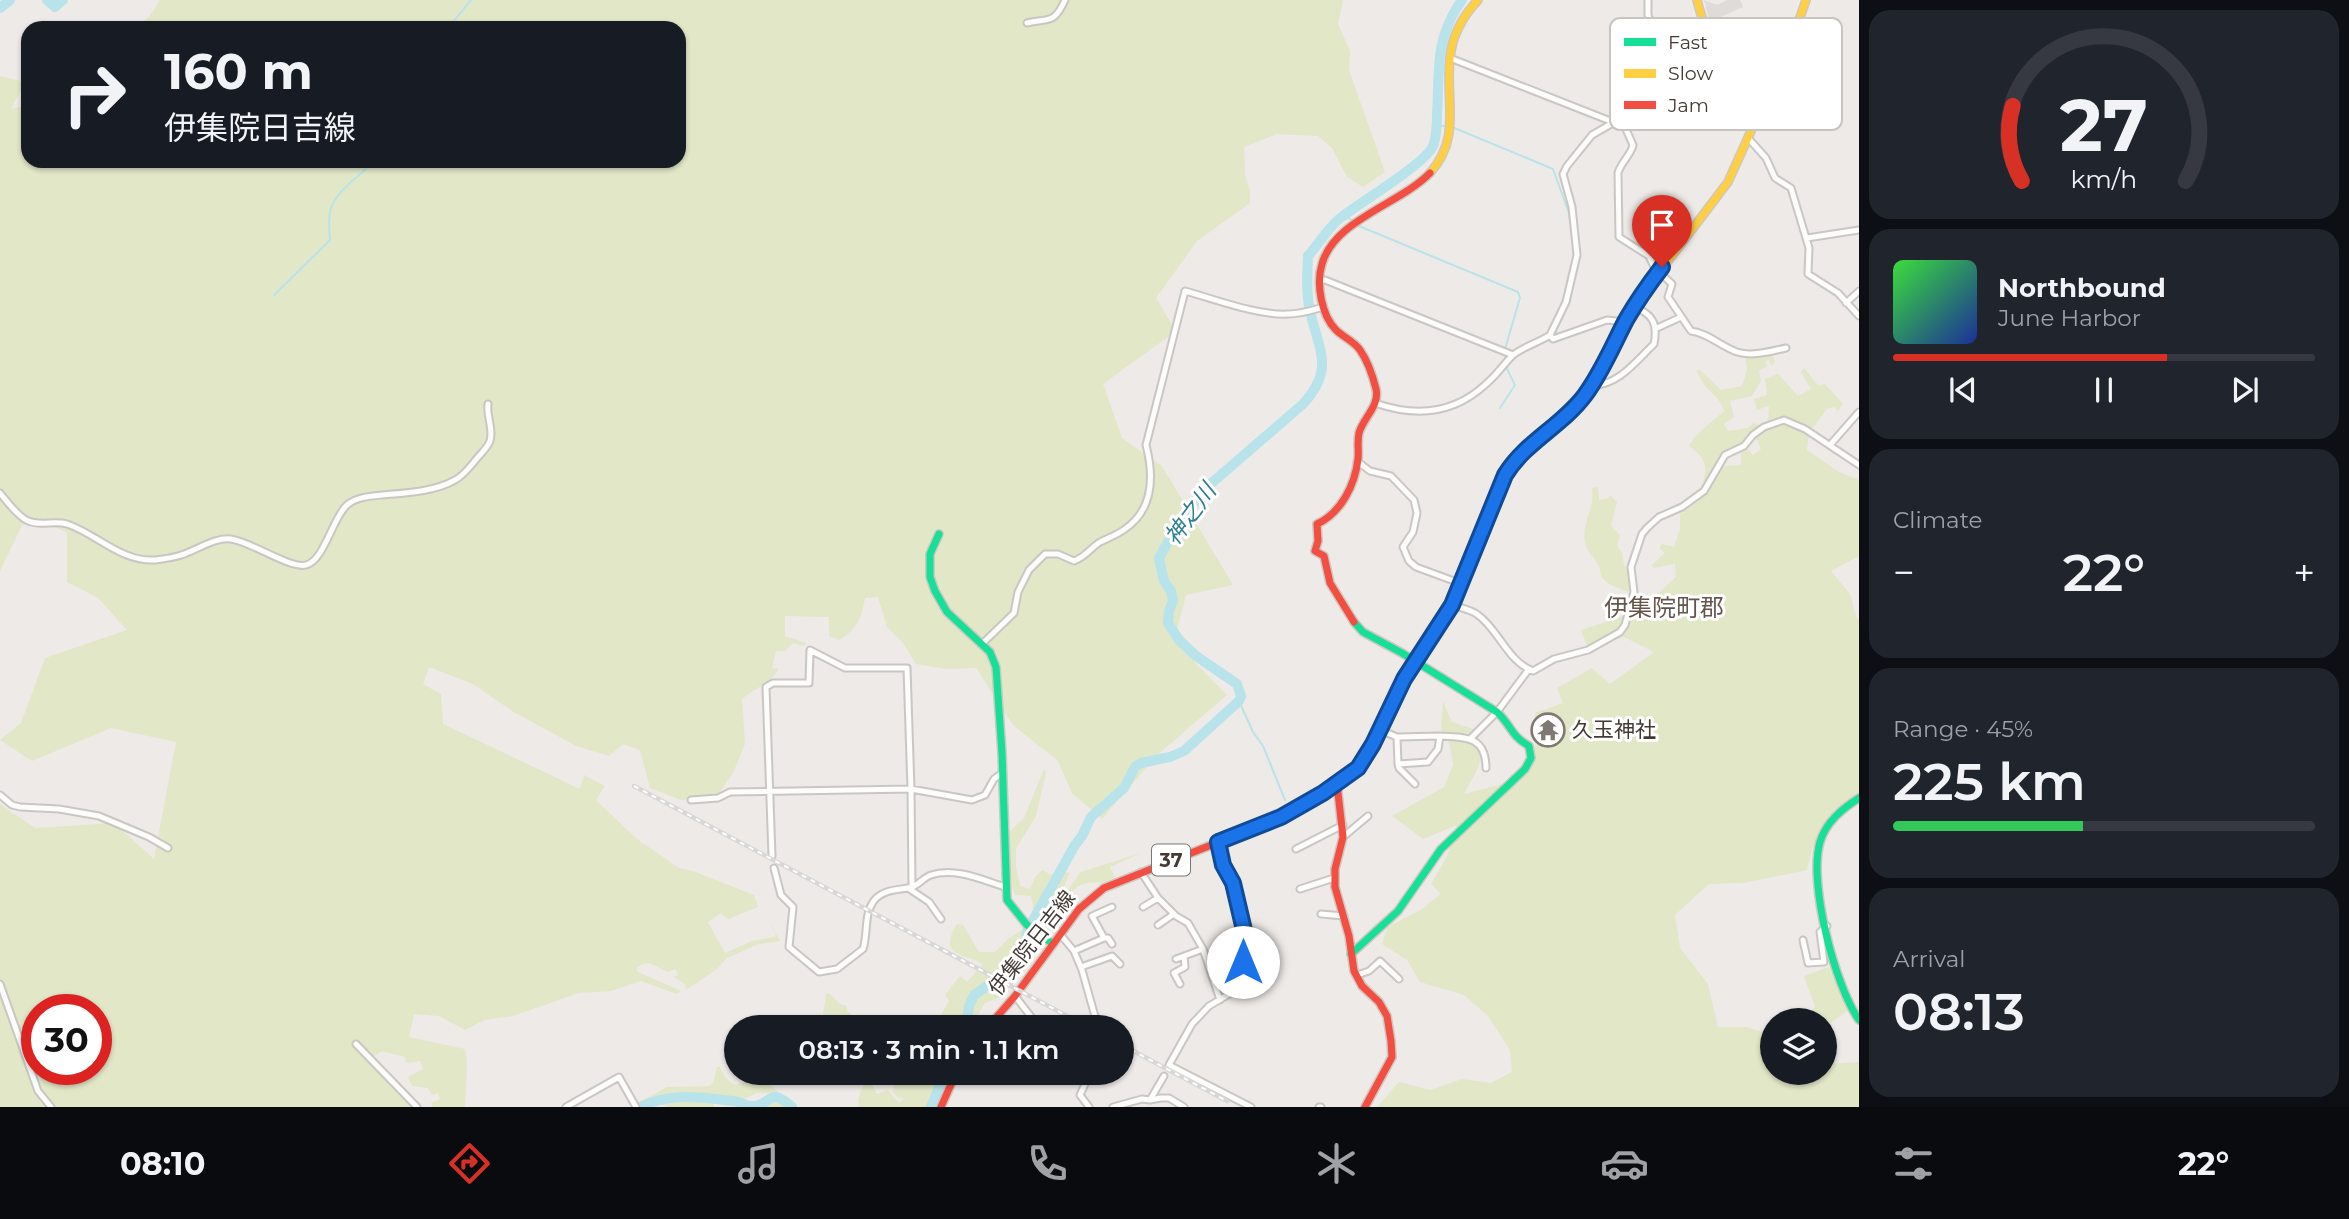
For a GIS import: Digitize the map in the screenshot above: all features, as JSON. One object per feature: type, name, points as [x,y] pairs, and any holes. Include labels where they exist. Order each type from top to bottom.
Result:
[{"type":"street","points":[[1027,23],[1044,22],[1053,18],[1065,0]]},
{"type":"street","points":[[1351,954],[1398,911],[1441,849],[1510,786],[1531,758],[1529,746],[1515,738],[1508,722],[1497,712],[1363,632],[1353,621],[1330,583],[1324,556],[1315,551],[1318,541],[1317,524],[1323,523],[1336,510],[1348,491],[1357,461],[1359,432],[1375,403],[1376,390],[1363,356],[1356,346],[1334,328],[1322,308],[1320,280],[1324,256],[1370,212],[1414,187],[1442,158],[1449,129],[1450,58],[1464,17],[1478,0]]},
{"type":"street","points":[[1648,0],[1649,18]]},
{"type":"street","points":[[1697,0],[1702,18]]},
{"type":"street","name":"伊集院日吉線","points":[[1800,18],[1806,0]]},
{"type":"street","points":[[1450,58],[1610,121]]},
{"type":"street","points":[[1551,337],[1566,303],[1577,256],[1572,207],[1563,174],[1592,135],[1610,124]]},
{"type":"street","points":[[1626,130],[1633,145],[1618,173],[1618,234],[1649,256],[1659,272],[1672,284],[1668,297],[1691,331],[1701,332],[1737,352],[1748,354],[1786,348]]},
{"type":"street","name":"伊集院日吉線","points":[[998,1015],[1091,897],[1114,883],[1281,817],[1337,784],[1358,768],[1380,730],[1394,696],[1452,605],[1490,506],[1510,467],[1573,409],[1591,386],[1634,307],[1728,182],[1753,130]]},
{"type":"street","points":[[1749,139],[1766,158],[1775,178],[1791,188],[1810,253],[1808,274],[1838,293],[1859,316]]},
{"type":"street","points":[[1807,238],[1859,230]]},
{"type":"street","points":[[1320,280],[1513,355]]},
{"type":"street","points":[[982,644],[1014,613],[1018,592],[1029,570],[1045,554],[1058,554],[1074,561],[1086,556],[1096,544],[1125,530],[1142,514],[1152,468],[1146,445],[1185,291],[1276,314],[1322,308]]},
{"type":"street","points":[[1846,303],[1859,291]]},
{"type":"street","points":[[1591,386],[1598,386],[1622,375],[1654,344],[1655,329],[1647,311],[1634,307]]},
{"type":"street","points":[[1655,329],[1681,317]]},
{"type":"street","points":[[1375,403],[1389,408],[1430,412],[1458,403],[1485,386],[1513,355],[1551,337],[1607,320],[1626,322]]},
{"type":"street","points":[[0,494],[13,510],[28,521],[37,524],[63,523],[113,549],[142,559],[153,560],[181,555],[225,539],[239,541],[288,563],[302,566],[311,563],[317,556],[350,502],[368,496],[429,489],[455,480],[466,472],[489,441],[491,428],[488,404]]},
{"type":"street","points":[[1830,444],[1859,412]]},
{"type":"street","points":[[1452,605],[1467,609],[1484,620],[1509,652],[1528,669],[1538,669],[1554,659],[1588,650],[1620,632],[1625,625],[1634,592],[1631,567],[1642,534],[1659,517],[1682,507],[1704,491],[1725,455],[1737,451],[1764,427],[1780,420],[1805,429],[1859,465]]},
{"type":"street","points":[[1853,460],[1859,453]]},
{"type":"street","points":[[1357,461],[1370,471],[1391,476],[1414,499],[1417,513],[1413,531],[1402,547],[1409,561],[1416,567],[1462,584]]},
{"type":"street","points":[[939,534],[930,554],[930,577],[935,592],[947,612],[990,652],[996,667],[1007,900],[1027,924],[1053,944]]},
{"type":"street","points":[[772,856],[766,687],[773,683],[809,683],[810,650],[845,668],[907,668],[911,789],[910,888]]},
{"type":"street","points":[[1470,739],[1497,712],[1528,669]]},
{"type":"street","points":[[1380,730],[1397,737],[1440,736],[1470,739],[1479,745],[1484,753],[1486,768]]},
{"type":"street","points":[[1398,764],[1428,762],[1438,749],[1440,736]]},
{"type":"street","points":[[1397,737],[1399,768],[1415,784]]},
{"type":"street","points":[[691,800],[718,798],[730,792],[911,789],[976,799],[985,794],[994,779],[1002,773]]},
{"type":"street","points":[[1337,784],[1340,788],[1343,837],[1334,878],[1357,975],[1362,986],[1379,1002],[1387,1016],[1392,1057],[1365,1107]]},
{"type":"street","points":[[0,795],[12,805],[20,807],[59,809],[99,816],[168,848]]},
{"type":"street","points":[[1859,798],[1831,818],[1818,846],[1818,874],[1840,986],[1846,1004],[1859,1020]]},
{"type":"street","points":[[1343,837],[1368,816]]},
{"type":"street","points":[[1296,849],[1343,825]]},
{"type":"street","points":[[1218,842],[1223,865],[1233,883],[1244,930],[1241,975],[1231,993],[1209,1006],[1192,1024],[1169,1066],[1251,1107]]},
{"type":"street","points":[[774,868],[782,895],[793,907],[789,947],[819,972],[837,969],[859,954],[866,940],[872,903],[880,895],[910,888],[928,876],[950,873],[967,875],[1006,887]]},
{"type":"street","points":[[1141,872],[1158,898],[1188,923],[1203,949],[1220,1000]]},
{"type":"street","points":[[1300,890],[1334,878]]},
{"type":"street","points":[[910,888],[929,902],[941,919]]},
{"type":"street","points":[[1143,907],[1158,898]]},
{"type":"street","points":[[1104,938],[1092,916],[1111,907]]},
{"type":"street","points":[[1158,925],[1174,914]]},
{"type":"street","points":[[1321,914],[1344,916]]},
{"type":"street","points":[[1803,940],[1808,963],[1824,962],[1820,932],[1827,926]]},
{"type":"street","points":[[1060,934],[1074,951],[1081,967],[1095,1015]]},
{"type":"street","points":[[1074,951],[1108,937],[1112,944]]},
{"type":"street","points":[[1176,959],[1203,949]]},
{"type":"street","points":[[1081,967],[1112,956],[1120,964]]},
{"type":"street","points":[[1180,984],[1174,973],[1185,967],[1184,956]]},
{"type":"street","points":[[1357,975],[1369,971],[1380,961],[1399,979]]},
{"type":"street","points":[[0,984],[38,1091],[51,1107]]},
{"type":"street","points":[[1015,996],[1030,1015]]},
{"type":"street","points":[[356,1044],[417,1107]]},
{"type":"street","points":[[1150,1100],[1164,1076]]},
{"type":"street","points":[[566,1107],[620,1077],[635,1105]]},
{"type":"street","points":[[941,1107],[951,1085]]},
{"type":"street","points":[[1085,1085],[1080,1095],[1089,1107]]},
{"type":"street","points":[[1113,1107],[1142,1099],[1169,1098],[1184,1107]]},
{"type":"green space","points":[[160,0],[1343,0],[1338,24],[1350,51],[1349,70],[1385,172],[1363,187],[1347,177],[1332,148],[1318,136],[1277,134],[1244,147],[1250,203],[1197,241],[1156,298],[1176,331],[1103,384],[1122,438],[1162,466],[1233,585],[1186,595],[1174,641],[1227,695],[1157,755],[1102,819],[1072,793],[1058,761],[1013,725],[976,668],[945,669],[916,664],[903,643],[887,627],[878,597],[865,598],[858,623],[839,640],[829,636],[829,617],[785,616],[785,636],[806,643],[804,646],[793,643],[785,651],[776,651],[772,668],[778,669],[775,674],[742,699],[745,744],[733,773],[719,793],[706,797],[681,800],[650,788],[640,750],[623,744],[609,756],[576,746],[512,711],[473,684],[429,667],[423,684],[441,694],[443,724],[580,789],[584,775],[605,786],[596,800],[637,839],[679,868],[754,895],[758,907],[728,919],[721,913],[708,922],[725,953],[752,941],[775,937],[765,914],[780,941],[758,944],[727,958],[717,969],[686,990],[685,984],[674,977],[678,975],[676,969],[668,972],[648,963],[636,969],[681,991],[677,994],[641,981],[611,991],[579,993],[513,1016],[484,1020],[465,1030],[439,1016],[414,1014],[409,1037],[465,1049],[465,1107],[433,1107],[431,1103],[440,1099],[438,1093],[432,1095],[428,1088],[412,1086],[408,1077],[423,1069],[420,1061],[406,1063],[405,1057],[382,1051],[373,1057],[356,1044],[413,1107],[0,1107],[0,804],[35,828],[114,823],[154,859],[176,742],[111,728],[32,761],[0,740],[21,723],[45,658],[127,630],[98,598],[67,582],[67,532],[26,517],[0,571],[0,76],[21,81],[21,90],[11,109],[21,107],[21,168],[686,168],[686,21],[144,21]]},
{"type":"green space","points":[[1772,353],[1775,362],[1771,366],[1769,360],[1765,361],[1767,367],[1759,370],[1761,381],[1752,396],[1730,401],[1734,417],[1724,424],[1728,431],[1748,428],[1753,423],[1761,426],[1752,432],[1743,444],[1723,452],[1700,492],[1704,461],[1689,446],[1695,436],[1724,411],[1719,400],[1703,384],[1697,371],[1699,369],[1721,390],[1742,386],[1747,370],[1745,356]]},
{"type":"green space","points":[[1804,368],[1818,385],[1825,384],[1843,404],[1838,411],[1834,407],[1827,409],[1809,433],[1807,450],[1839,472],[1859,480],[1859,556],[1831,571],[1850,594],[1857,619],[1859,618],[1859,794],[1837,810],[1823,825],[1814,844],[1807,870],[1743,883],[1709,884],[1675,915],[1680,948],[1708,984],[1718,1027],[1746,1027],[1760,1031],[1760,1085],[1837,1085],[1837,1063],[1859,1062],[1859,1107],[1377,1107],[1399,1082],[1430,1090],[1462,1079],[1491,1083],[1512,1072],[1510,1050],[1488,1016],[1464,995],[1420,982],[1407,960],[1382,944],[1388,927],[1422,909],[1441,894],[1431,884],[1447,856],[1457,825],[1423,839],[1392,816],[1444,787],[1453,765],[1450,745],[1441,730],[1443,701],[1452,722],[1473,729],[1480,748],[1477,770],[1464,794],[1521,779],[1535,746],[1535,713],[1563,703],[1557,688],[1592,668],[1610,684],[1654,652],[1624,637],[1588,648],[1581,630],[1639,611],[1676,577],[1675,564],[1654,568],[1652,565],[1665,553],[1659,548],[1662,544],[1674,547],[1680,529],[1680,514],[1705,493],[1724,466],[1741,465],[1741,452],[1747,448],[1753,455],[1761,449],[1756,439],[1767,429],[1769,406],[1757,410],[1754,399],[1767,395],[1765,379],[1778,374],[1798,396],[1811,389],[1801,372]]},
{"type":"green space","points":[[1598,487],[1599,500],[1607,499],[1610,495],[1617,502],[1611,526],[1620,535],[1617,546],[1628,569],[1631,589],[1628,592],[1609,584],[1601,577],[1599,566],[1585,542],[1592,488]]},
{"type":"green space","points":[[1044,769],[1046,773],[1036,816],[1016,849],[1020,886],[1030,889],[1035,877],[1042,870],[1059,879],[1063,872],[1070,873],[1063,888],[1064,895],[1081,872],[1141,853],[1110,867],[1115,877],[1104,882],[1082,884],[1072,891],[1036,946],[1032,963],[999,998],[985,1003],[978,1015],[941,1015],[949,1001],[945,995],[960,976],[967,982],[983,964],[952,949],[951,935],[957,924],[963,925],[979,952],[995,952],[1026,927],[1031,918],[1031,896],[1015,895],[1010,872],[1009,832],[1024,818]]},
{"type":"green space","points":[[1829,967],[1847,1011],[1837,1018],[1837,1008],[1814,1008],[1804,976]]},
{"type":"green space","points":[[829,993],[840,1004],[847,1006],[847,1011],[852,1015],[823,1014],[826,994]]},
{"type":"green space","points":[[717,1067],[720,1067],[724,1073],[724,1085],[771,1085],[795,1107],[767,1107],[778,1099],[772,1093],[757,1093],[744,1099],[714,1102],[714,1107],[668,1107],[660,1104],[631,1107],[667,1087],[709,1086],[713,1083]]},
{"type":"green space","points":[[863,1085],[872,1085],[877,1094],[888,1090],[898,1102],[904,1098],[893,1093],[894,1085],[940,1085],[927,1107],[859,1107],[858,1100]]},
{"type":"shaded area","points":[[1704,0],[1717,5],[1727,0],[1740,0],[1743,7],[1718,18],[1709,18]]},
{"type":"waterway","points":[[0,8],[10,0]]},
{"type":"waterway","points":[[47,0],[55,7],[63,0]]},
{"type":"waterway","points":[[454,21],[471,0]]},
{"type":"waterway","name":"神之川","points":[[968,1015],[974,995],[1011,970],[1021,958],[1027,931],[1091,817],[1124,788],[1135,767],[1184,751],[1239,701],[1241,696],[1237,684],[1196,656],[1179,640],[1168,623],[1173,601],[1171,591],[1164,581],[1159,558],[1182,517],[1207,487],[1303,404],[1313,392],[1322,370],[1322,359],[1309,304],[1308,256],[1339,219],[1418,163],[1433,146],[1440,55],[1447,28],[1462,0]]},
{"type":"waterway","points":[[1650,14],[1652,18]]},
{"type":"waterway","points":[[1437,126],[1446,126]]},
{"type":"waterway","points":[[1452,127],[1553,169],[1569,213],[1572,237]]},
{"type":"waterway","points":[[1573,163],[1585,148]]},
{"type":"waterway","points":[[274,295],[330,240],[329,221],[334,201],[366,168]]},
{"type":"waterway","points":[[1344,215],[1353,221]]},
{"type":"waterway","points":[[1574,280],[1580,256],[1576,220]]},
{"type":"waterway","points":[[1359,226],[1518,292],[1520,298],[1505,349],[1513,352]]},
{"type":"waterway","points":[[1573,245],[1573,254]]},
{"type":"waterway","points":[[1554,335],[1570,301],[1572,289]]},
{"type":"waterway","points":[[1517,355],[1549,338]]},
{"type":"waterway","points":[[1500,408],[1515,385],[1506,367]]},
{"type":"waterway","points":[[1239,701],[1253,732],[1263,746],[1285,800]]},
{"type":"waterway","name":"神之川","points":[[931,1107],[940,1085]]},
{"type":"waterway","name":"神之川","points":[[640,1107],[674,1097],[736,1101],[751,1106],[760,1105],[774,1097],[792,1107]]},
{"type":"railway","points":[[634,786],[1065,1015]]},
{"type":"railway","points":[[1134,1051],[1227,1101]]},
{"type":"traffic: fast","points":[[1388,713],[1404,679],[1452,605],[1490,506],[1510,467],[1583,397],[1617,337]]},
{"type":"traffic: fast","points":[[939,534],[930,554],[930,577],[935,591],[947,612],[990,652],[996,667],[1007,900],[1027,925],[1053,944]]},
{"type":"traffic: fast","points":[[1351,954],[1398,911],[1441,849],[1525,769],[1531,758],[1529,746],[1518,738],[1497,712],[1363,632],[1354,622]]},
{"type":"traffic: fast","points":[[1859,798],[1830,822],[1820,842],[1817,860],[1826,934],[1841,984],[1859,1020]]},
{"type":"traffic: slow","points":[[1430,173],[1440,159],[1449,132],[1449,74],[1453,42],[1463,20],[1478,0]]},
{"type":"traffic: slow","points":[[1697,0],[1702,18]]},
{"type":"traffic: slow","points":[[1800,18],[1806,0]]},
{"type":"traffic: slow","points":[[1617,337],[1640,298],[1728,182],[1751,130]]},
{"type":"traffic: jam","points":[[1354,622],[1330,583],[1324,556],[1315,551],[1318,541],[1317,524],[1333,513],[1350,488],[1358,459],[1359,433],[1377,395],[1370,369],[1360,350],[1336,330],[1323,308],[1320,272],[1329,249],[1340,236],[1430,173]]},
{"type":"traffic: jam","points":[[998,1015],[1079,909],[1104,888],[1281,817],[1323,793],[1358,768],[1388,713]]},
{"type":"traffic: jam","points":[[1337,784],[1343,837],[1335,869],[1335,887],[1349,936],[1354,971],[1362,986],[1379,1002],[1387,1016],[1391,1041],[1392,1057],[1365,1107]]},
{"type":"traffic: jam","points":[[941,1107],[951,1085]]},
{"type":"place","name":"久玉神社","points":[[1548,730]]},
{"type":"district","name":"伊集院町郡","points":[[1664,608]]},
{"type":"route","points":[[1243,962],[1244,930],[1233,883],[1223,865],[1218,842],[1281,817],[1351,774],[1366,758],[1394,696],[1452,605],[1490,506],[1505,475],[1516,459],[1558,423],[1583,397],[1634,307],[1662,267]]}]
